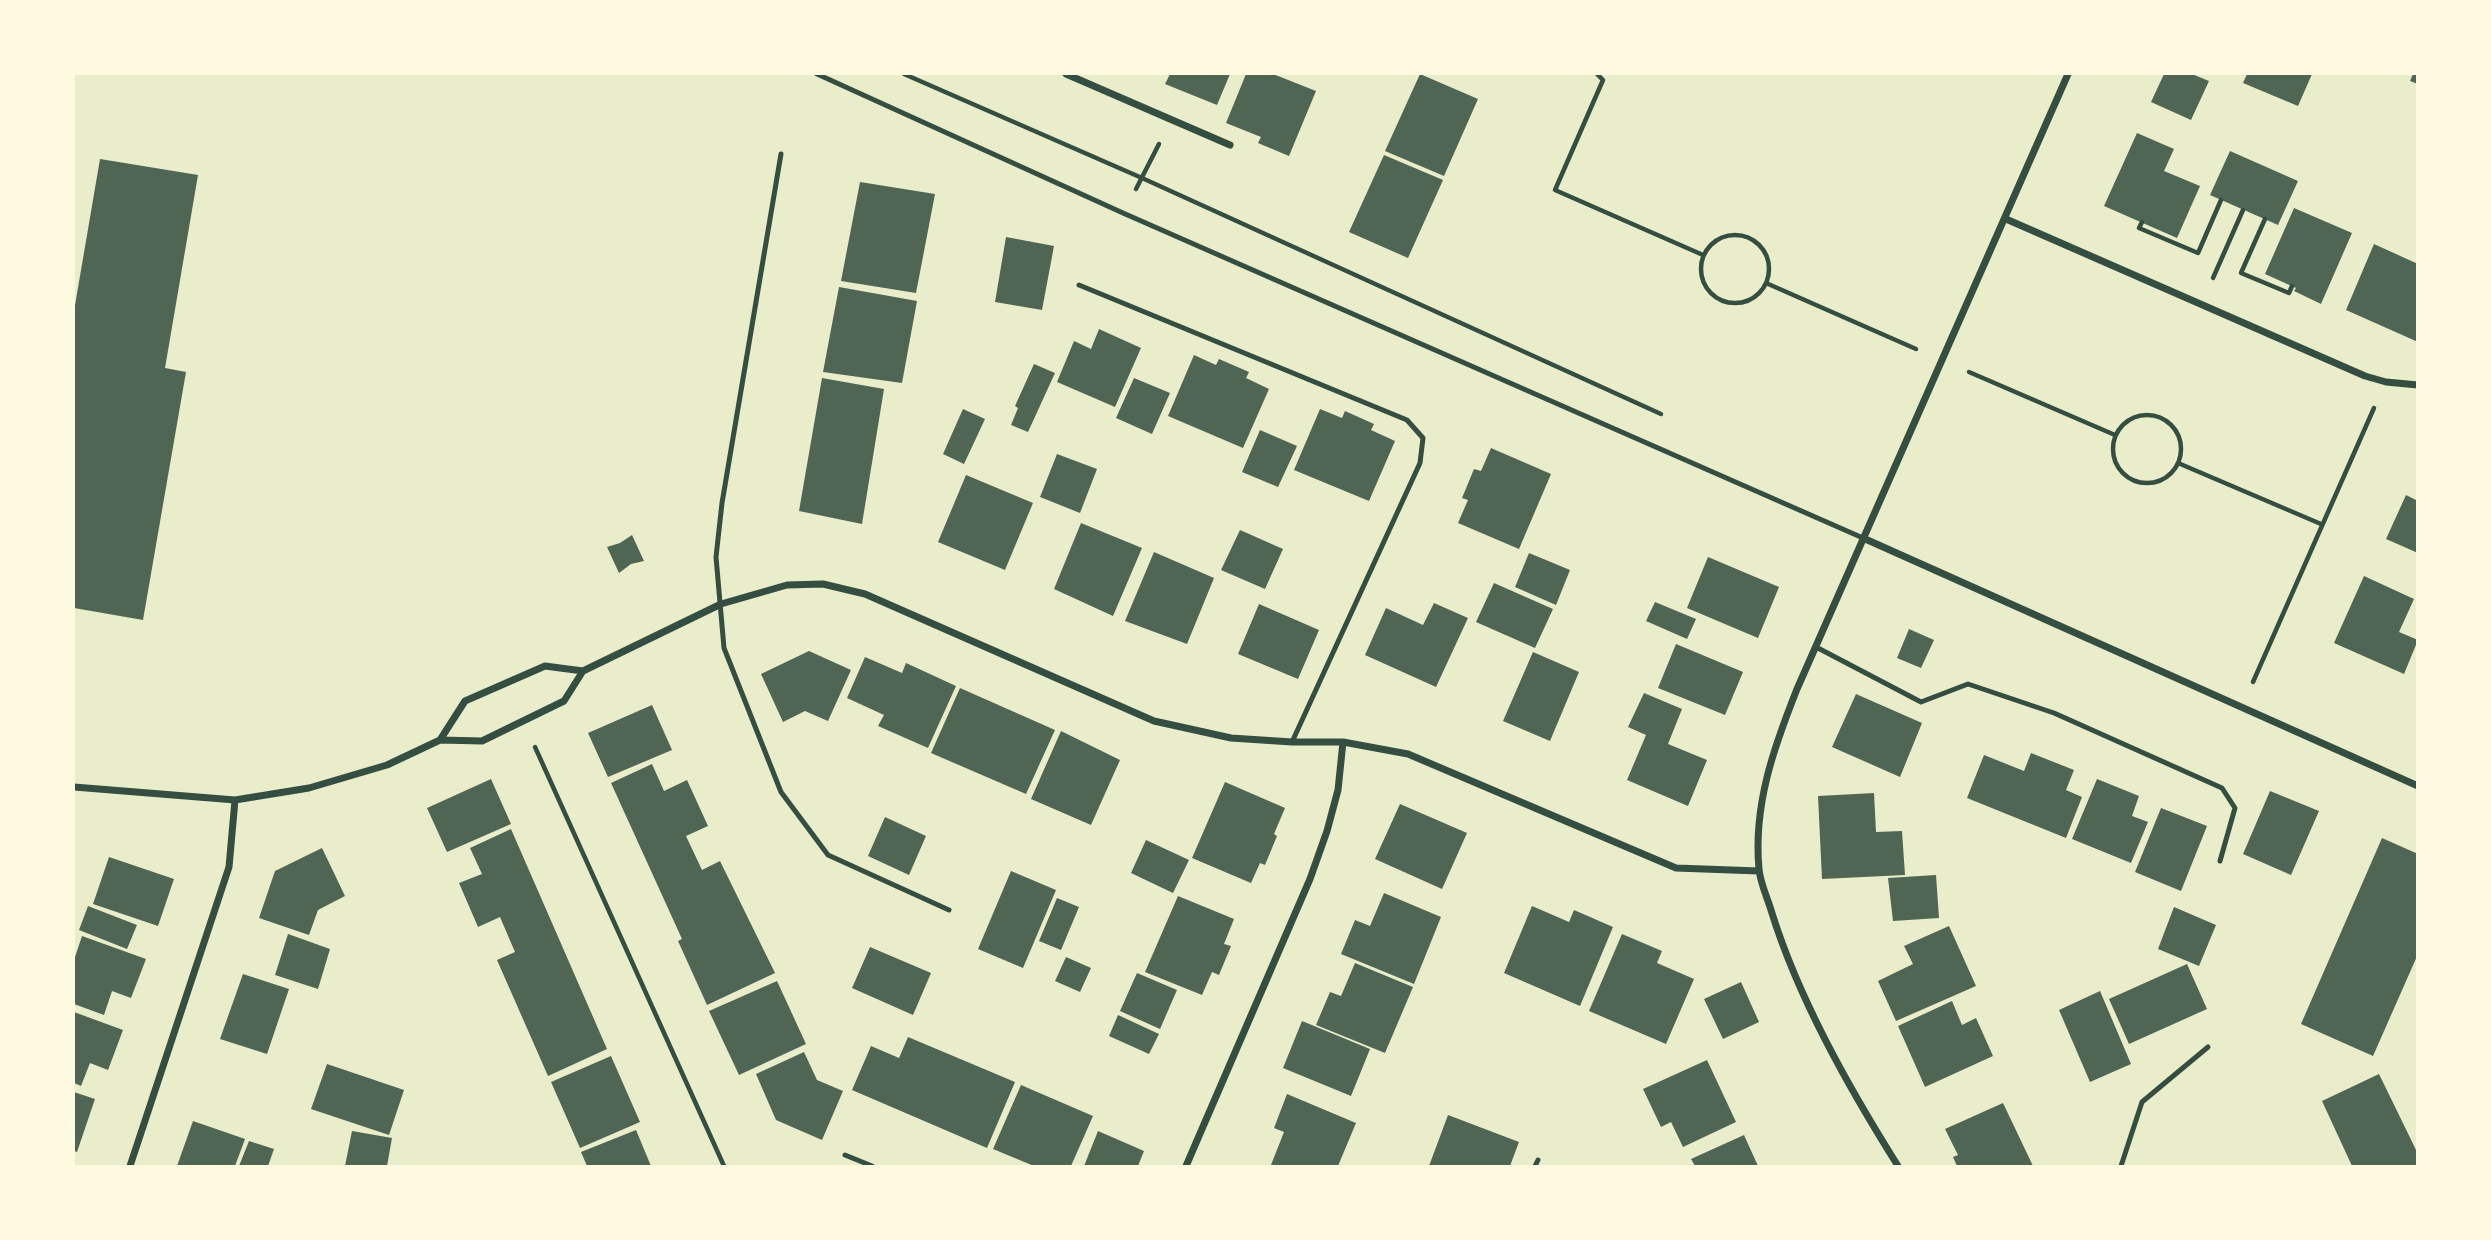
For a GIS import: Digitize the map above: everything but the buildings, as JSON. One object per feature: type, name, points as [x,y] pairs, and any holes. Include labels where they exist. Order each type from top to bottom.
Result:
[{"type":"street","points":[[1066,74],[1230,145]]},
{"type":"street","points":[[1898,1167],[1853,1093],[1782,946],[1759,871],[1760,806],[1772,754],[1797,689],[2068,74]]},
{"type":"street","points":[[2006,219],[2365,376],[2386,382],[2417,385]]},
{"type":"street","points":[[1863,538],[2417,786]]},
{"type":"street","points":[[74,787],[235,800],[309,788],[387,765],[440,740],[482,741],[564,701],[583,671],[721,604],[787,585],[823,584],[865,594],[1154,721],[1231,738],[1343,742],[1408,754],[1676,868],[1759,871]]},
{"type":"street","points":[[440,740],[465,701],[545,666],[583,671]]},
{"type":"street","points":[[1186,1167],[1310,879],[1338,790],[1343,742]]},
{"type":"street","points":[[130,1167],[229,867],[235,800]]},
{"type":"lane","points":[[817,74],[1123,213],[1863,538]]},
{"type":"lane","points":[[781,154],[722,503],[716,557],[724,648],[781,792],[828,855],[949,910]]},
{"type":"lane","points":[[1079,285],[1407,420],[1423,438],[1420,463],[1292,742]]},
{"type":"lane","points":[[1816,648],[1921,702],[1968,684],[2054,713],[2222,788],[2235,808],[2220,861]]},
{"type":"lane","points":[[2121,1167],[2143,1102],[2207,1047]]},
{"type":"lane","points":[[845,1155],[873,1167]]},
{"type":"lane","points":[[1535,1167],[1538,1160]]},
{"type":"path","points":[[904,74],[1142,178],[1662,414]]},
{"type":"path","points":[[1597,74],[1603,80],[1555,190],[1703,255]]},
{"type":"path","points":[[1123,213],[1171,118]]},
{"type":"path","points":[[2141,222],[2139,228],[2197,253],[2221,200]]},
{"type":"path","points":[[2202,304],[2243,210]]},
{"type":"path","points":[[2265,219],[2241,273],[2289,293],[2292,286]]},
{"type":"path","points":[[1738,235],[1749,238],[1765,252],[1769,273],[1766,283],[1750,299],[1738,303],[1726,302],[1707,289],[1702,279],[1703,255],[1718,239],[1738,235]]},
{"type":"path","points":[[1766,283],[2115,435]]},
{"type":"path","points":[[2242,708],[2386,382]]},
{"type":"path","points":[[2150,414],[2161,418],[2176,432],[2180,452],[2178,463],[2171,473],[2161,479],[2138,482],[2119,469],[2114,458],[2115,435],[2121,426],[2139,415],[2150,414]]},
{"type":"path","points":[[2178,463],[2321,524]]},
{"type":"path","points":[[524,721],[723,1167]]}]
